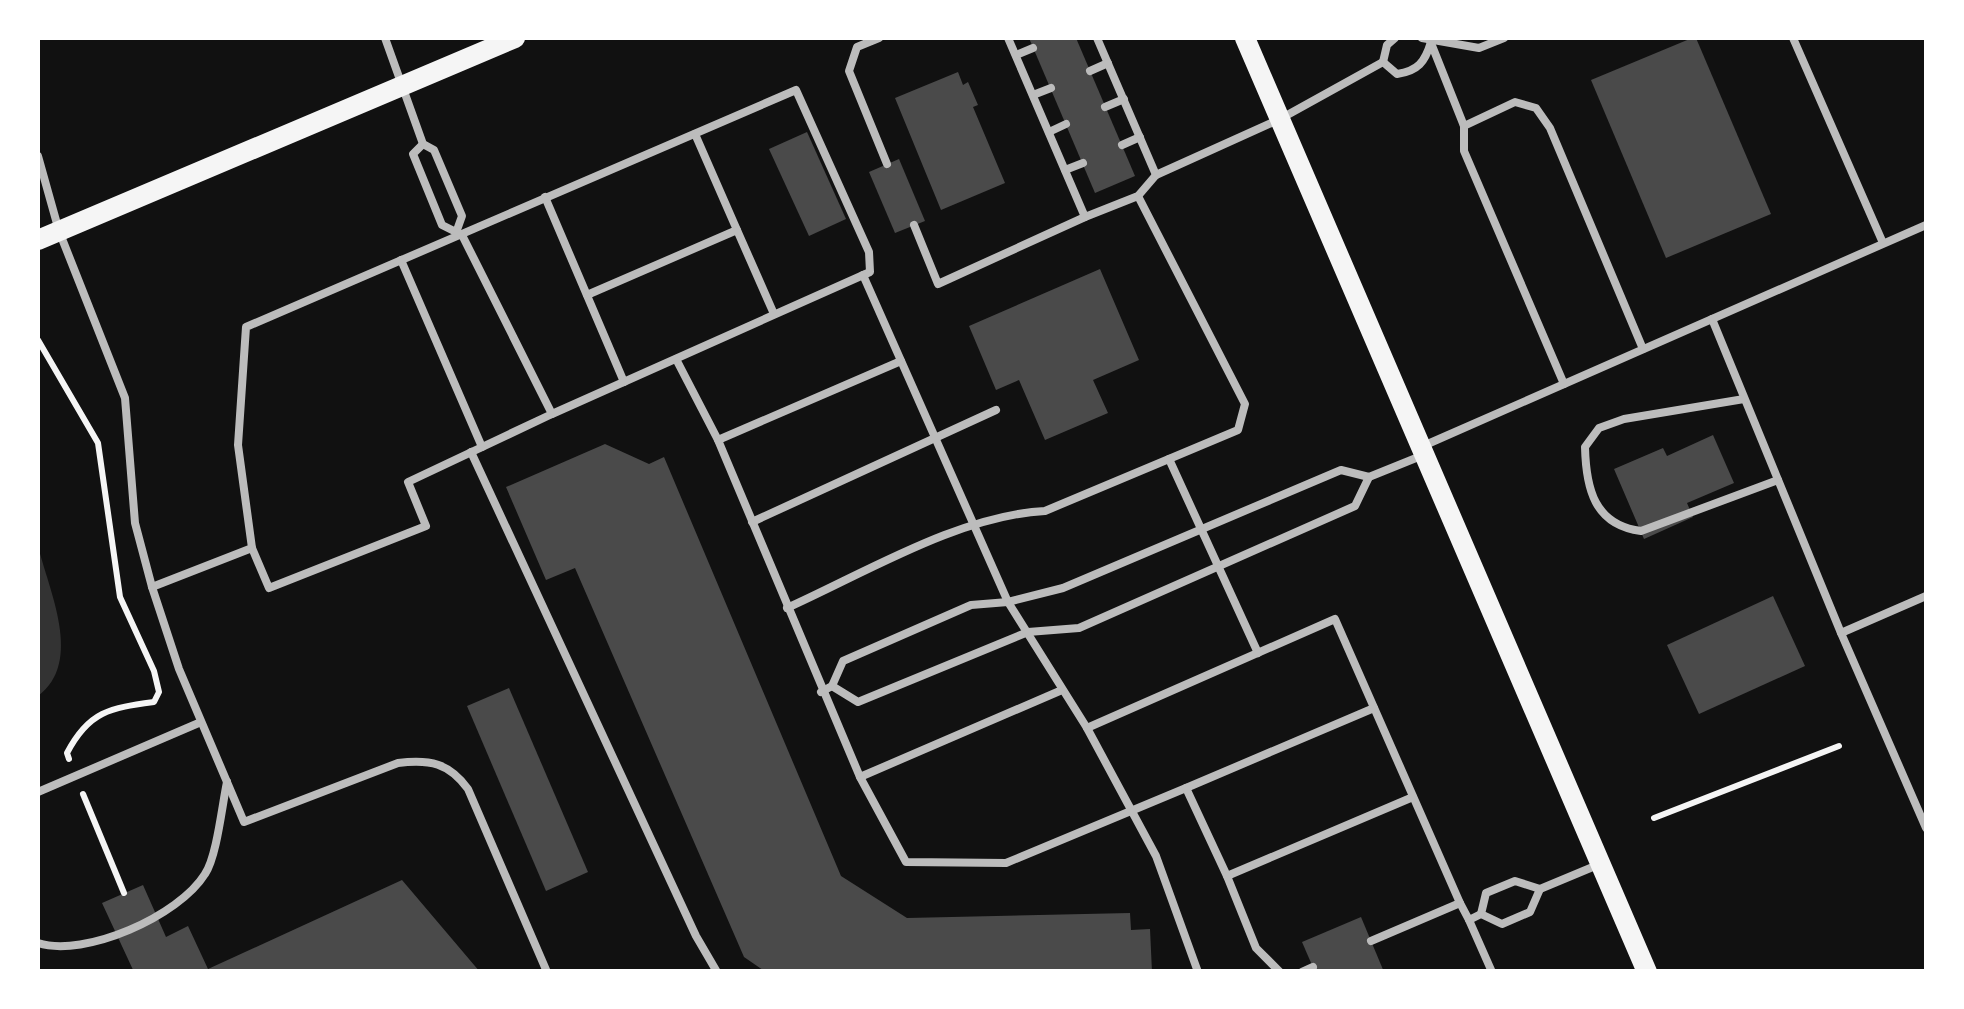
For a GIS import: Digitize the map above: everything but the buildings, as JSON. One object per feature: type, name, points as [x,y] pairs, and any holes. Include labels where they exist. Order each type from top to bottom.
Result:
[{"type":"main road","points":[[38,240],[516,38]]},
{"type":"main road","points":[[1246,38],[1646,972]]},
{"type":"lane","points":[[384,38],[423,144],[434,150],[462,216],[460,232],[552,414]]},
{"type":"lane","points":[[879,38],[858,47],[849,71],[887,164]]},
{"type":"lane","points":[[1008,38],[1085,217]]},
{"type":"lane","points":[[1097,38],[1156,174]]},
{"type":"lane","points":[[1383,62],[1386,45],[1396,38]]},
{"type":"lane","points":[[1427,39],[1479,48],[1504,38]]},
{"type":"lane","points":[[1793,38],[1884,244]]},
{"type":"lane","points":[[1383,62],[1397,74],[1410,72],[1426,61],[1427,39]]},
{"type":"lane","points":[[1427,39],[1464,126],[1464,151],[1564,384]]},
{"type":"lane","points":[[1016,55],[1033,48]]},
{"type":"lane","points":[[914,225],[938,284],[1138,196],[1156,174],[1280,118],[1383,62]]},
{"type":"lane","points":[[1090,71],[1108,63]]},
{"type":"lane","points":[[1033,95],[1051,88]]},
{"type":"lane","points":[[796,90],[869,252],[870,272],[408,482],[426,526],[269,588],[252,548],[238,445],[246,328],[460,232],[694,134],[796,90]]},
{"type":"lane","points":[[1106,107],[1124,99]]},
{"type":"lane","points":[[1464,126],[1515,102],[1536,108],[1550,128],[1643,349]]},
{"type":"lane","points":[[1048,132],[1066,124]]},
{"type":"lane","points":[[694,134],[774,314]]},
{"type":"lane","points":[[1122,145],[1140,137]]},
{"type":"lane","points":[[423,144],[413,154],[442,225],[460,232]]},
{"type":"lane","points":[[38,156],[59,232],[125,398],[136,523],[152,587],[244,822],[398,763],[422,760],[454,770],[468,790],[547,972]]},
{"type":"lane","points":[[1065,170],[1083,163]]},
{"type":"lane","points":[[788,608],[973,525],[1016,512],[1045,511],[1238,430],[1245,404],[1138,196]]},
{"type":"lane","points":[[545,197],[624,382]]},
{"type":"lane","points":[[832,686],[858,702],[1028,632],[1079,628],[1355,506],[1369,477],[1422,451],[1564,384],[1926,225]]},
{"type":"lane","points":[[587,295],[737,230]]},
{"type":"lane","points":[[402,260],[482,447]]},
{"type":"lane","points":[[863,275],[1008,602],[1087,728],[1156,856],[1198,972]]},
{"type":"lane","points":[[1712,319],[1926,828]]},
{"type":"lane","points":[[676,359],[718,440],[820,692],[906,862],[1006,863],[1374,708]]},
{"type":"lane","points":[[718,440],[901,361]]},
{"type":"lane","points":[[1744,399],[1624,419],[1598,428],[1585,447],[1591,497],[1604,517],[1624,529],[1641,532],[1778,480]]},
{"type":"lane","points":[[752,522],[996,410]]},
{"type":"lane","points":[[471,452],[716,972]]},
{"type":"lane","points":[[1168,459],[1258,653]]},
{"type":"lane","points":[[820,692],[832,686],[843,661],[970,605],[1008,602],[1063,588],[1341,470],[1369,477]]},
{"type":"lane","points":[[152,587],[252,548]]},
{"type":"lane","points":[[1841,633],[1926,596]]},
{"type":"lane","points":[[1087,728],[1335,619],[1492,972]]},
{"type":"lane","points":[[860,777],[1062,690]]},
{"type":"lane","points":[[38,792],[202,722]]},
{"type":"lane","points":[[38,943],[92,942],[155,919],[180,898],[206,874],[227,782]]},
{"type":"lane","points":[[1186,788],[1256,948],[1280,972]]},
{"type":"lane","points":[[1227,876],[1413,797]]},
{"type":"lane","points":[[1469,920],[1481,914],[1486,894],[1514,880],[1540,889],[1600,864]]},
{"type":"lane","points":[[1481,914],[1502,924],[1530,912],[1540,889]]},
{"type":"lane","points":[[1371,942],[1460,903]]},
{"type":"lane","points":[[1302,972],[1313,966]]},
{"type":"path","points":[[38,340],[84,412],[98,443],[120,597],[159,692],[154,702],[120,704],[78,732],[67,754],[124,893]]},
{"type":"path","points":[[1654,818],[1839,746]]},
{"type":"shaded area","points":[[38,546],[55,604],[61,645],[52,682],[38,696]]}]
